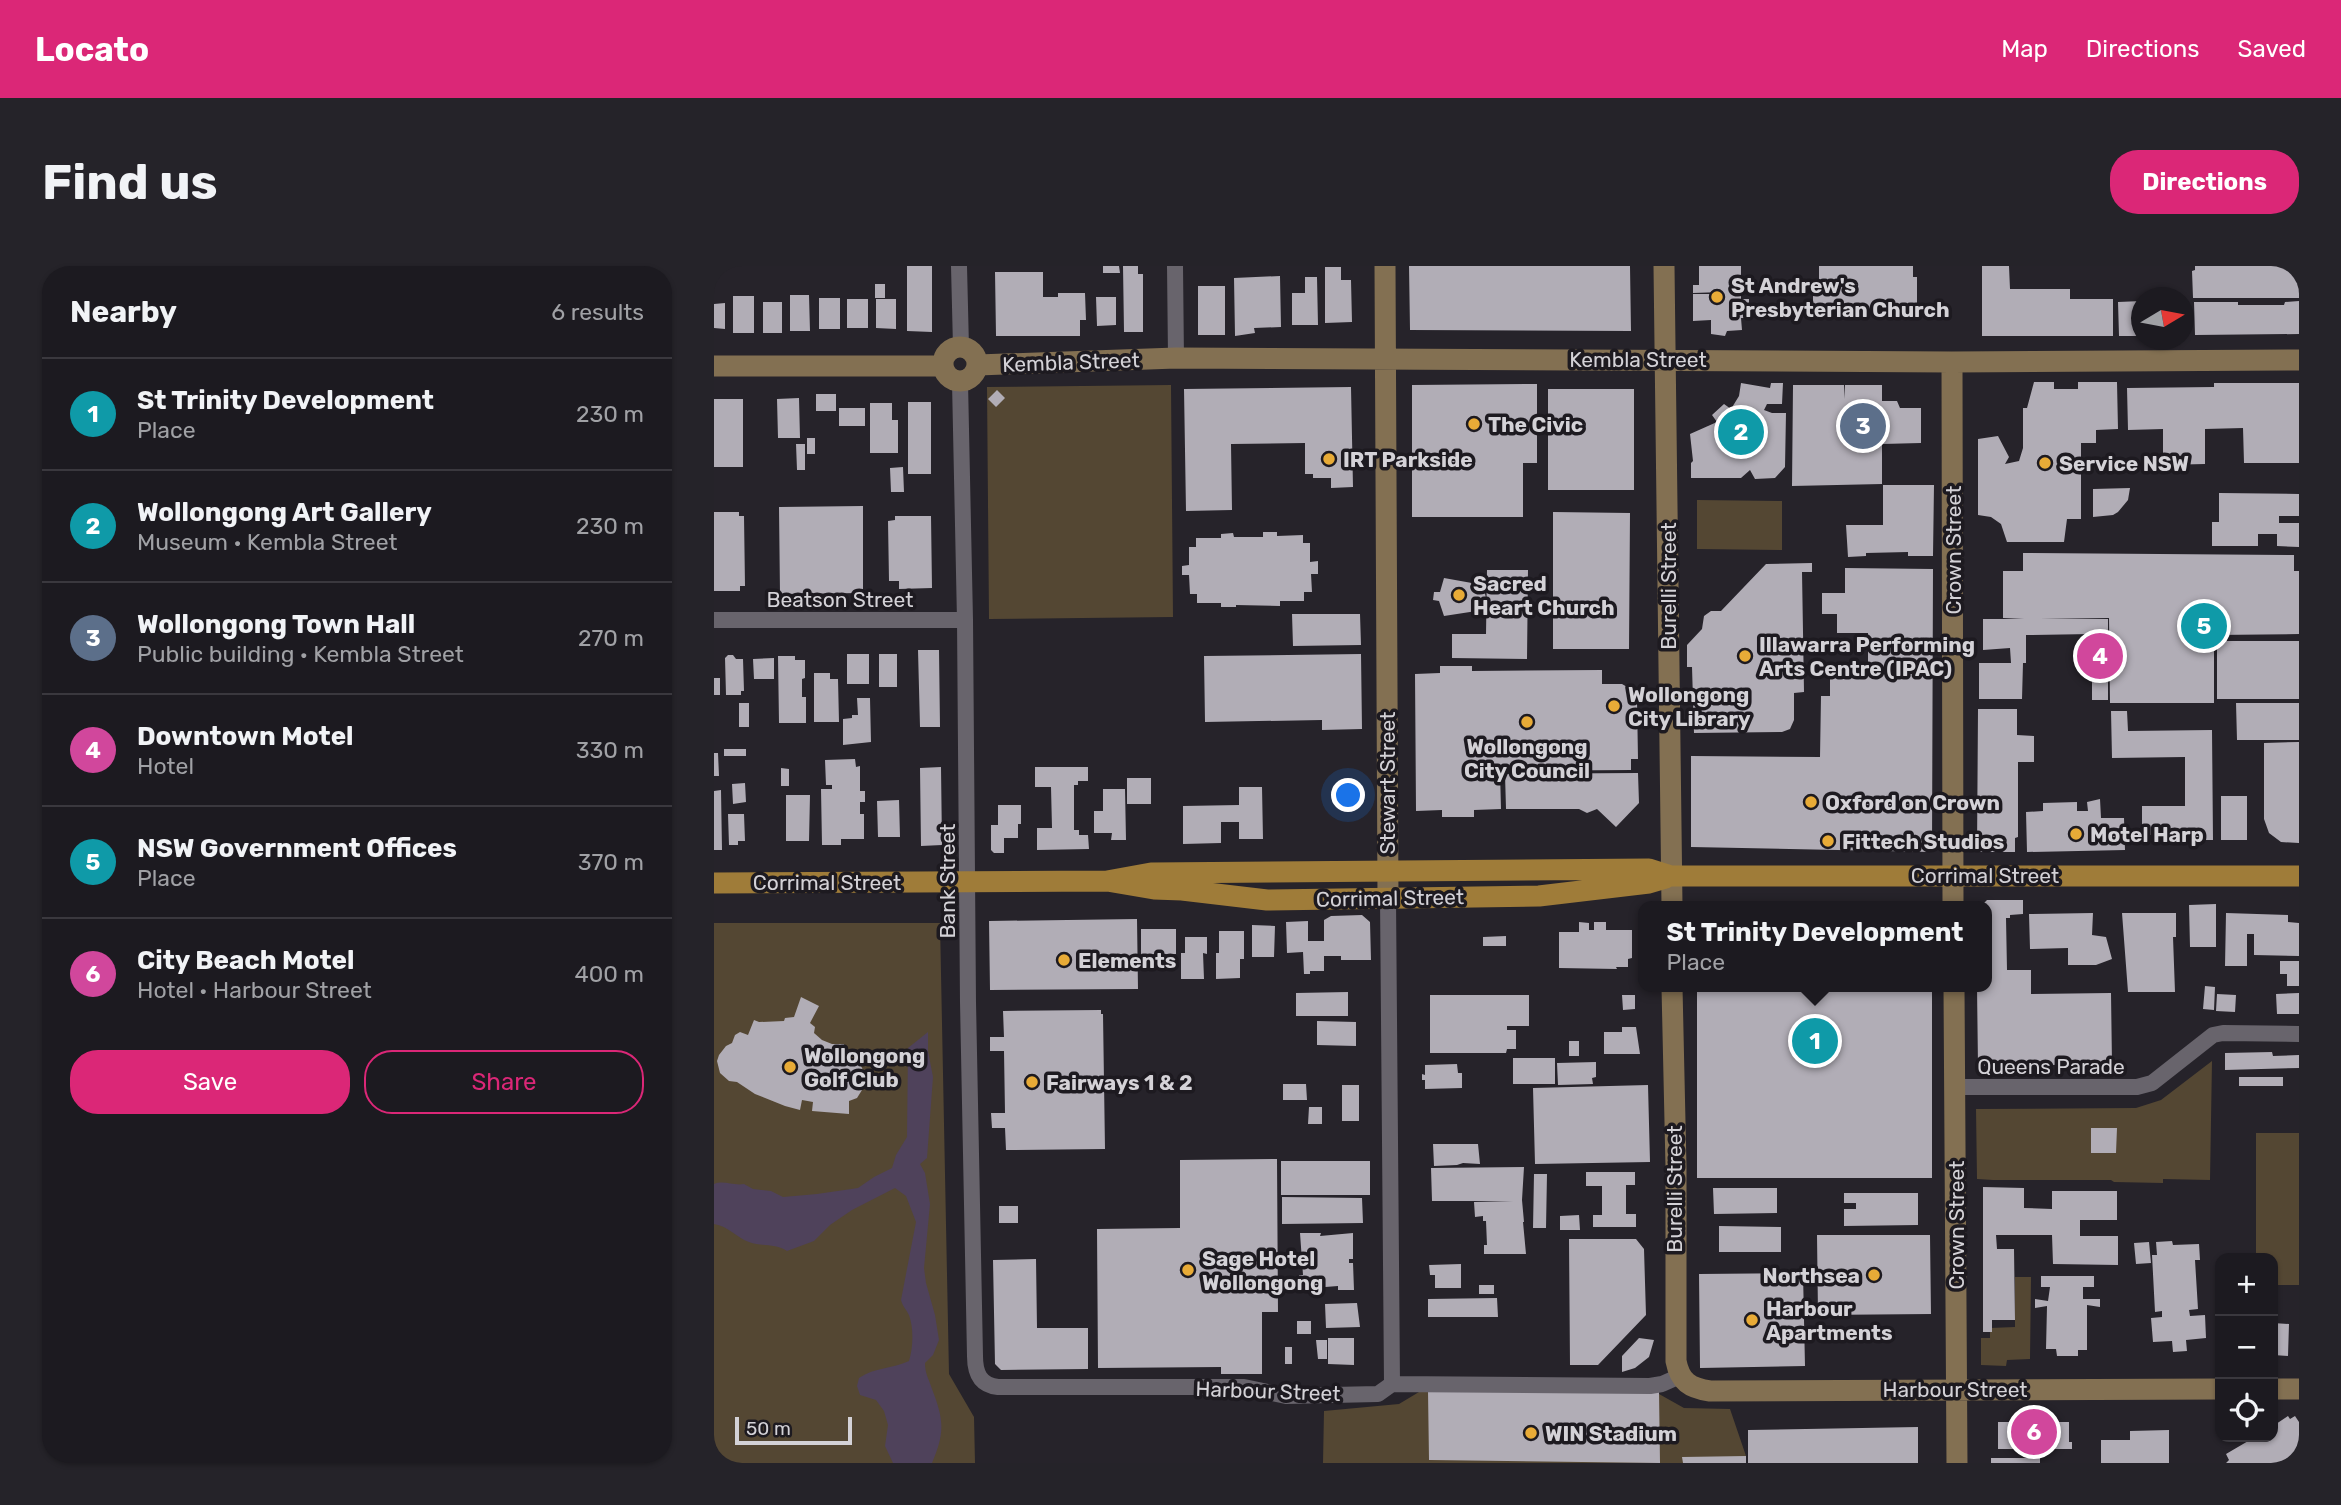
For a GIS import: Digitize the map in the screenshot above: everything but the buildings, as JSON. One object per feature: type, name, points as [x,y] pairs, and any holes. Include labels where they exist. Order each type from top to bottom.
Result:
[{"type":"main road","name":"Stewart Street","points":[[1385,266],[1388,898]]},
{"type":"main road","name":"Burelli Street","points":[[1664,266],[1671,901]]},
{"type":"main road","points":[[961,347],[971,351],[978,365],[970,379],[960,382],[950,379],[943,366],[947,353],[961,347]]},
{"type":"main road","name":"Kembla Street","points":[[978,365],[1176,358],[1384,357],[1952,362],[2299,360]]},
{"type":"main road","name":"Crown Street","points":[[1952,362],[1953,901]]},
{"type":"main road","points":[[714,366],[943,366]]},
{"type":"main road","name":"Corrimal Street","points":[[714,883],[1107,881],[1151,873],[1387,870],[1649,869],[1671,876]]},
{"type":"main road","name":"Corrimal Street","points":[[1107,881],[1246,899],[1539,896],[1649,883],[1671,876],[2299,876]]},
{"type":"main road","name":"Burelli Street","points":[[1672,992],[1676,1361],[1685,1381]]},
{"type":"main road","name":"Crown Street","points":[[1954,992],[1957,1463]]},
{"type":"main road","name":"Harbour Street","points":[[1685,1381],[1710,1391],[2215,1389]]},
{"type":"main road","points":[[2278,1389],[2299,1389]]},
{"type":"street","points":[[960,266],[961,347]]},
{"type":"street","points":[[1175,266],[1176,358]]},
{"type":"street","name":"Bank Street","points":[[960,382],[975,1366],[980,1379]]},
{"type":"street","name":"Beatson Street","points":[[714,620],[965,620]]},
{"type":"street","name":"Stewart Street","points":[[1388,898],[1392,1384]]},
{"type":"street","name":"Queens Parade","points":[[1955,1087],[2137,1087],[2152,1083],[2213,1035],[2299,1034]]},
{"type":"street","name":"Harbour Street","points":[[980,1379],[991,1387],[1244,1387],[1286,1396],[1378,1394],[1392,1384],[1636,1387],[1685,1381]]},
{"type":"shaded area","points":[[1171,385],[1173,617],[989,619],[987,387]]},
{"type":"shaded area","points":[[1697,500],[1782,501],[1782,550],[1697,549]]},
{"type":"shaded area","name":"Wollongong Golf Club","points":[[714,923],[940,923],[949,1374],[974,1417],[975,1463],[714,1463]]},
{"type":"shaded area","points":[[928,1032],[933,1077],[927,1158],[920,1164],[925,1173],[930,1204],[924,1268],[939,1340],[933,1355],[925,1363],[939,1409],[941,1434],[932,1463],[893,1463],[885,1446],[888,1425],[884,1411],[876,1400],[860,1395],[857,1386],[859,1378],[865,1374],[909,1361],[912,1326],[901,1300],[916,1222],[906,1196],[895,1188],[852,1210],[830,1225],[814,1241],[787,1251],[749,1242],[714,1224],[714,1184],[744,1184],[783,1197],[817,1194],[858,1188],[892,1168],[907,1137],[908,1048]]},
{"type":"shaded area","points":[[2212,1061],[2210,1180],[2163,1179],[2163,1183],[1977,1179],[1976,1109],[2136,1108],[2161,1100]]},
{"type":"shaded area","points":[[2256,1133],[2299,1133],[2299,1285],[2278,1285],[2278,1253],[2256,1253]]},
{"type":"shaded area","points":[[2015,1277],[2031,1277],[2030,1359],[2007,1360],[2006,1366],[1981,1365],[1981,1338],[1990,1338],[1990,1328],[2015,1327]]},
{"type":"shaded area","name":"WIN Stadium","points":[[1424,1389],[1659,1394],[1684,1408],[1730,1409],[1746,1463],[1323,1463],[1324,1411],[1399,1404]]},
{"type":"place","name":"St Andrew's Presbyterian Church","points":[[1717,297]]},
{"type":"place","name":"The Civic","points":[[1474,424]]},
{"type":"place","name":"Wollongong Town Hall","points":[[1863,426]]},
{"type":"place","name":"Wollongong Art Gallery","points":[[1741,432]]},
{"type":"place","name":"IRT Parkside","points":[[1329,459]]},
{"type":"place","name":"Service NSW","points":[[2045,463]]},
{"type":"place","name":"Sacred Heart Church","points":[[1459,595]]},
{"type":"place","name":"NSW Government Offices","points":[[2204,626]]},
{"type":"place","name":"Illawarra Performing Arts Centre (IPAC)","points":[[1745,656]]},
{"type":"place","name":"Downtown Motel","points":[[2100,656]]},
{"type":"place","name":"Wollongong City Library","points":[[1614,706]]},
{"type":"place","name":"Wollongong City Council","points":[[1527,722]]},
{"type":"place","name":"Oxford on Crown","points":[[1811,802]]},
{"type":"place","name":"Motel Harp","points":[[2076,834]]},
{"type":"place","name":"Fittech Studios","points":[[1828,841]]},
{"type":"place","name":"Elements","points":[[1064,960]]},
{"type":"place","name":"St Trinity Development","points":[[1815,1041]]},
{"type":"place","name":"Wollongong Golf Club","points":[[790,1067]]},
{"type":"place","name":"Fairways 1 & 2","points":[[1032,1082]]},
{"type":"place","name":"Sage Hotel Wollongong","points":[[1188,1270]]},
{"type":"place","name":"Northsea","points":[[1874,1275]]},
{"type":"place","name":"Harbour Apartments","points":[[1752,1320]]},
{"type":"place","name":"City Beach Motel","points":[[2034,1432]]},
{"type":"place","name":"WIN Stadium","points":[[1531,1433]]}]
